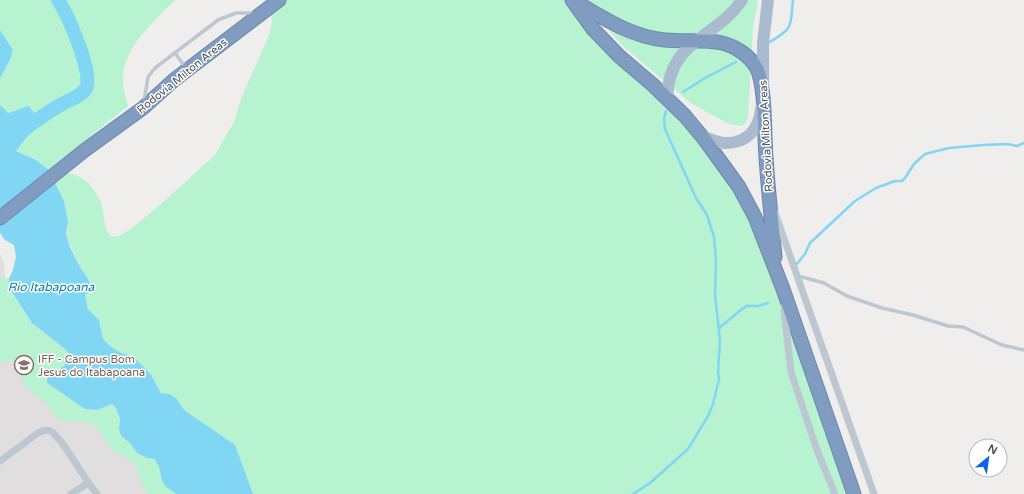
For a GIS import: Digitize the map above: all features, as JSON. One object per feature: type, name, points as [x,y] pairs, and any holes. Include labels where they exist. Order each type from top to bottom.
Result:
[{"type":"highway","name":"Rodovia Milton Areas","points":[[0,218],[85,150],[143,108],[188,70],[279,0]]},
{"type":"highway","name":"Rodovia Milton Areas","points":[[573,0],[593,30],[619,56],[686,116],[739,187],[755,217],[786,298],[854,494]]},
{"type":"highway","points":[[573,0],[605,19],[646,37],[664,40],[723,43],[736,48],[756,66],[760,76],[763,97]]},
{"type":"highway","name":"Rodovia Milton Areas","points":[[763,97],[776,272]]},
{"type":"main road","points":[[667,98],[667,89],[674,67],[680,57],[694,42],[730,15],[742,0]]},
{"type":"main road","name":"Rodovia Milton Areas","points":[[763,97],[763,43],[768,0]]},
{"type":"main road","points":[[703,137],[723,143],[734,142],[746,138],[752,134],[758,125],[761,116],[763,97]]},
{"type":"street","points":[[770,197],[874,494]]},
{"type":"street","points":[[786,298],[784,311],[791,372],[817,450],[834,494]]},
{"type":"street","points":[[0,460],[43,430],[51,431],[60,440],[88,483],[97,494]]},
{"type":"street","points":[[71,494],[88,483]]},
{"type":"lane","points":[[143,108],[150,73],[218,20],[236,13],[261,13]]},
{"type":"lane","points":[[175,53],[188,70]]},
{"type":"lane","points":[[797,277],[824,283],[847,296],[882,308],[913,315],[948,326],[963,327],[1002,345],[1024,350]]},
{"type":"shaded area","name":"IFF - Campus Bom Jesus do Itabapoana","points":[[0,253],[4,263],[6,292],[45,389],[109,425],[162,494],[0,494]]},
{"type":"green space","points":[[0,0],[175,0],[150,25],[134,46],[128,57],[124,68],[123,79],[128,106],[48,170],[36,160],[16,151],[26,139],[19,109],[8,113],[0,105],[0,78],[10,60],[13,50],[0,30]]},
{"type":"green space","points":[[287,0],[566,0],[613,58],[701,139],[734,183],[772,272],[847,494],[253,494],[234,445],[184,410],[177,399],[170,394],[161,393],[152,377],[133,356],[121,353],[110,346],[103,339],[99,320],[88,309],[85,295],[88,279],[80,267],[67,238],[68,222],[64,201],[55,184],[68,173],[85,180],[94,190],[100,201],[108,234],[111,237],[119,236],[131,229],[215,155],[234,122],[241,99],[270,33],[272,21],[271,13]]},
{"type":"green space","points":[[588,0],[758,0],[753,27],[748,118],[745,124],[739,126],[729,124],[692,104],[625,48],[611,33]]},
{"type":"green space","points":[[9,278],[10,289],[32,323],[65,349],[71,357],[64,367],[50,374],[47,378],[47,383],[85,409],[97,410],[112,404],[116,408],[120,419],[119,429],[121,436],[130,443],[137,453],[147,458],[155,459],[160,470],[161,477],[177,494],[148,494],[141,482],[137,467],[127,458],[113,451],[95,425],[86,422],[63,421],[56,416],[42,400],[25,386],[18,367],[10,361],[0,362],[0,279]]},
{"type":"water","points":[[0,30],[13,50],[10,60],[0,78]]},
{"type":"water","name":"Rio Itabapoana","points":[[0,105],[8,113],[29,106],[37,117],[38,123],[16,151],[36,160],[48,169],[64,201],[68,222],[66,234],[70,247],[92,289],[85,295],[88,309],[99,320],[103,339],[110,346],[121,353],[133,356],[152,376],[161,393],[170,394],[177,399],[184,410],[235,445],[253,494],[177,494],[165,486],[155,459],[147,458],[137,453],[130,443],[121,436],[119,429],[120,419],[116,408],[112,404],[97,410],[85,409],[47,383],[47,378],[50,374],[64,366],[71,357],[65,349],[32,323],[10,289],[9,278],[13,270],[16,257],[14,245],[5,240],[0,233]]},
{"type":"waterway","name":"Rio Itabapoana","points":[[0,149],[39,119],[55,108],[79,95],[86,88],[86,70],[83,57],[73,30],[58,0]]},
{"type":"waterway","points":[[768,43],[782,34],[789,27],[793,0]]},
{"type":"waterway","points":[[683,92],[705,78],[736,62]]},
{"type":"waterway","points":[[633,494],[650,483],[688,449],[708,416],[713,404],[719,379],[720,341],[715,294],[716,261],[714,237],[707,215],[696,198],[665,129],[664,118],[666,111]]},
{"type":"waterway","points":[[796,265],[805,254],[810,243],[855,201],[876,188],[895,181],[902,181],[914,164],[925,154],[949,148],[1007,144],[1017,146],[1024,143]]},
{"type":"waterway","points":[[719,328],[747,306],[758,306],[768,303]]},
{"type":"place","name":"IFF - Campus Bom Jesus do Itabapoana","points":[[24,365]]}]
